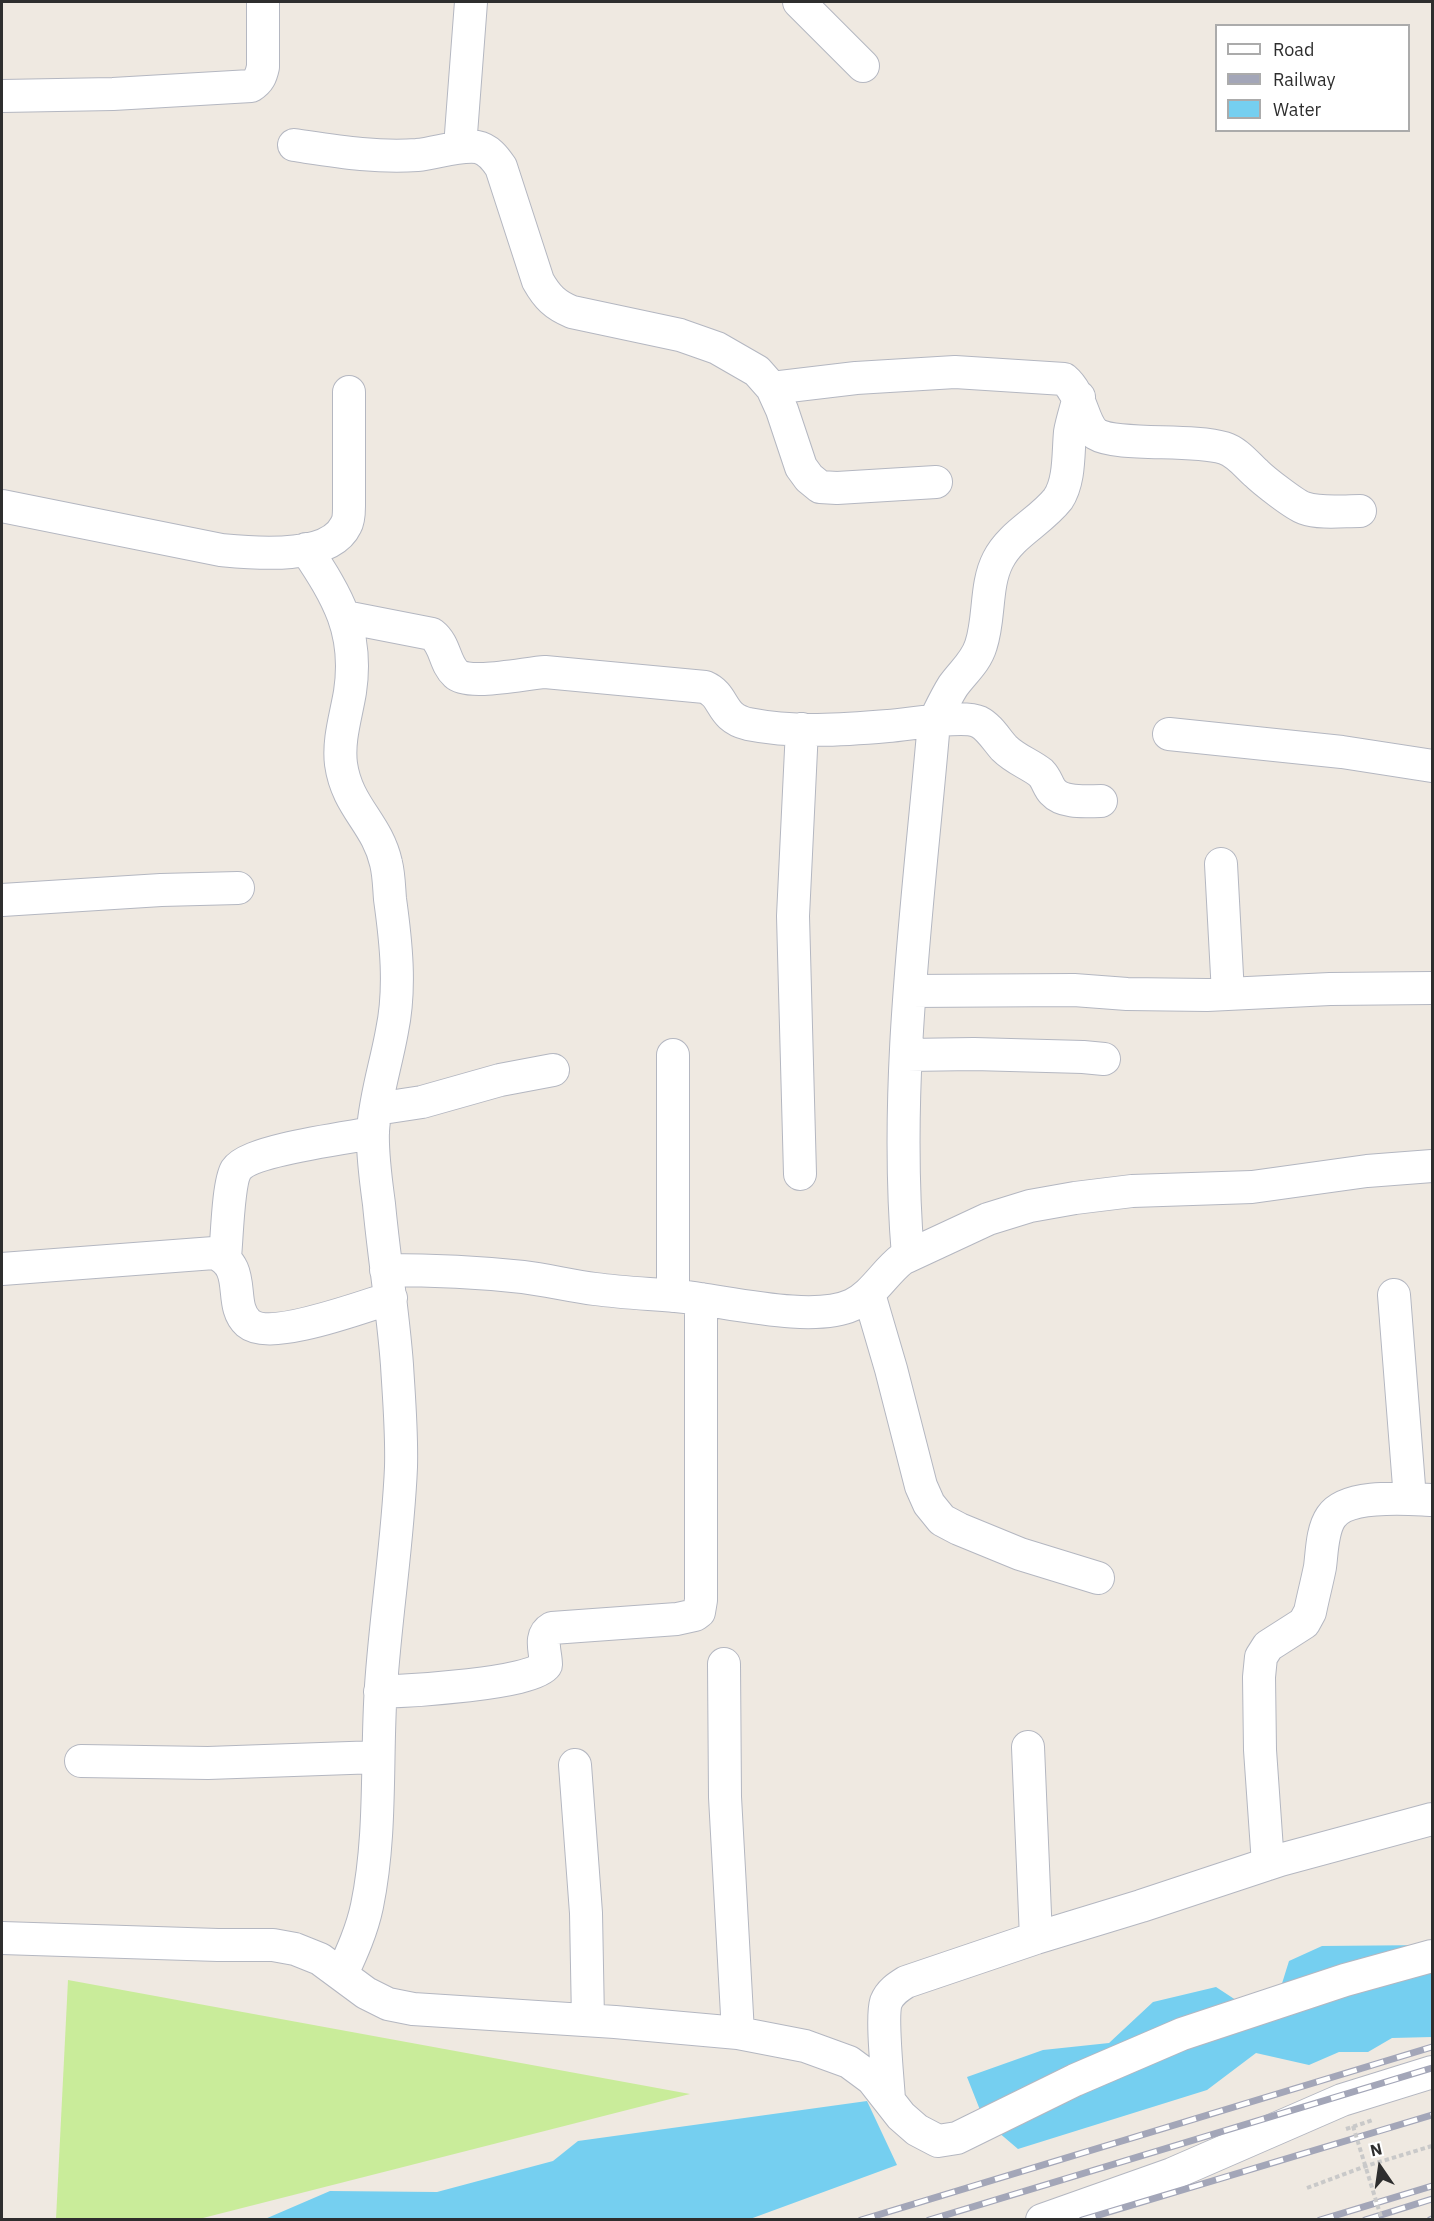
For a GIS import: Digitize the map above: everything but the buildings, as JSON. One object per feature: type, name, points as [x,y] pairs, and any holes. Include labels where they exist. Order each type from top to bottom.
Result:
[{"type":"street","points":[[2,96],[113,94],[251,86],[261,77],[263,67],[263,2]]},
{"type":"street","points":[[460,147],[471,2]]},
{"type":"street","points":[[798,2],[863,66]]},
{"type":"street","points":[[294,145],[351,154],[385,156],[418,155],[460,147],[479,147],[492,154],[501,167],[538,280],[546,296],[556,305],[572,312],[680,335],[717,348],[757,371],[772,388],[782,410],[801,467],[819,487],[936,482]]},
{"type":"street","points":[[772,388],[856,378],[955,372],[1064,379],[1073,386],[1088,424],[1096,433],[1105,437],[1191,442],[1227,449],[1239,456],[1258,475],[1303,508],[1316,511],[1359,511]]},
{"type":"street","points":[[2,506],[221,550],[289,553],[317,547],[337,536],[347,525],[349,392]]},
{"type":"street","points":[[908,1256],[903,1156],[910,991],[934,722],[954,684],[975,659],[981,646],[996,562],[1017,536],[1053,505],[1065,484],[1071,430],[1079,397]]},
{"type":"street","points":[[306,549],[329,584],[345,617],[351,650],[352,677],[341,737],[340,759],[344,783],[350,797],[377,836],[386,863],[396,954],[393,1027],[380,1079],[375,1121],[400,1420],[401,1465],[380,1692],[377,1818],[370,1887],[355,1944],[342,1974]]},
{"type":"street","points":[[345,617],[432,634],[439,639],[451,668],[456,675],[462,678],[490,679],[545,672],[705,687],[714,691],[729,716],[737,721],[768,727],[802,729],[876,727],[960,719],[978,722],[988,729],[1010,754],[1041,774],[1056,795],[1068,800],[1101,801]]},
{"type":"street","points":[[800,1174],[793,916],[802,729]]},
{"type":"street","points":[[1169,734],[1342,752],[1432,766]]},
{"type":"street","points":[[1221,864],[1228,994]]},
{"type":"street","points":[[2,900],[161,890],[238,888]]},
{"type":"street","points":[[910,991],[1074,990],[1127,994],[1228,994],[1330,989],[1432,988]]},
{"type":"street","points":[[380,1692],[476,1685],[537,1672],[546,1665],[543,1636],[552,1628],[677,1619],[690,1617],[699,1612],[701,1600],[699,1537],[673,1054]]},
{"type":"street","points":[[907,1055],[974,1054],[1104,1059]]},
{"type":"street","points":[[225,1257],[232,1186],[236,1171],[245,1161],[375,1121],[422,1102],[500,1080],[553,1070]]},
{"type":"street","points":[[2,1269],[214,1253],[225,1257],[232,1268],[243,1316],[249,1324],[260,1328],[275,1329],[306,1324],[388,1284],[444,1270],[524,1277],[592,1289],[808,1313],[831,1312],[852,1305],[869,1294],[890,1269],[908,1256],[988,1219],[1030,1206],[1132,1191],[1252,1187],[1432,1166]]},
{"type":"street","points":[[869,1294],[921,1486],[929,1504],[942,1520],[959,1529],[1020,1554],[1098,1578]]},
{"type":"street","points":[[1268,1864],[1260,1750],[1258,1677],[1261,1657],[1273,1642],[1304,1623],[1310,1612],[1325,1532],[1330,1517],[1341,1508],[1355,1502],[1421,1499],[1394,1295]]},
{"type":"street","points":[[724,1664],[725,1817],[738,2033]]},
{"type":"street","points":[[1028,1747],[1036,1938]]},
{"type":"street","points":[[81,1761],[208,1763],[378,1757]]},
{"type":"street","points":[[575,1765],[586,1913],[588,2020]]},
{"type":"street","points":[[889,2100],[886,2002],[893,1990],[906,1982],[1268,1864],[1432,1818]]},
{"type":"street","points":[[2,1938],[273,1945],[295,1949],[320,1959],[380,2001],[412,2009],[588,2020],[738,2033],[805,2046],[849,2062],[872,2079],[917,2130],[938,2141],[957,2138],[1075,2080],[1182,2034],[1345,1980],[1432,1956]]},
{"type":"street","points":[[1042,2220],[1172,2174],[1342,2100],[1432,2072]]},
{"type":"path","points":[[1353,2126],[1382,2220]]},
{"type":"path","points":[[1307,2188],[1366,2166],[1432,2146]]},
{"type":"path","points":[[1366,2220],[1432,2199]]},
{"type":"green space","points":[[68,1980],[690,2094],[199,2219],[56,2219]]},
{"type":"water","points":[[1432,1945],[1432,2037],[1392,2038],[1368,2052],[1339,2052],[1309,2065],[1256,2053],[1207,2090],[1018,2149],[984,2120],[967,2077],[1043,2050],[1109,2043],[1153,2002],[1216,1987],[1245,2006],[1275,2006],[1289,1961],[1322,1946]]},
{"type":"water","points":[[867,2101],[897,2165],[750,2219],[265,2219],[330,2191],[437,2192],[553,2161],[578,2141]]},
{"type":"railway","points":[[861,2220],[1432,2047]]},
{"type":"railway","points":[[929,2220],[1432,2068]]},
{"type":"railway","points":[[1082,2220],[1432,2115]]},
{"type":"railway","points":[[1320,2220],[1432,2186]]},
{"type":"railway","points":[[1365,2220],[1432,2199]]}]
